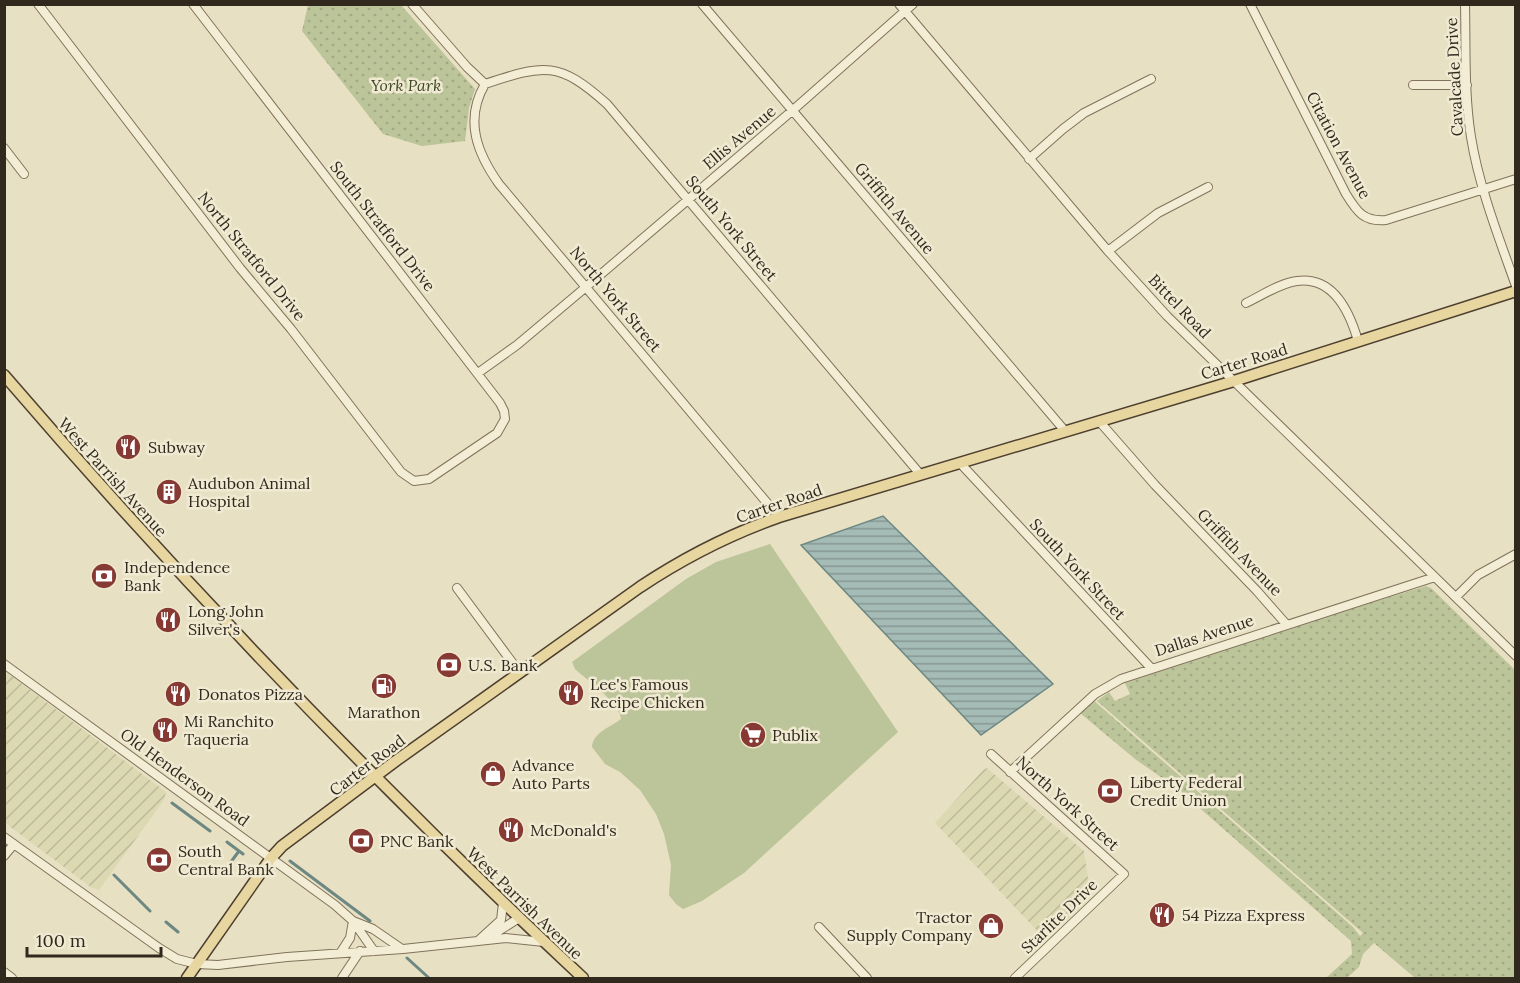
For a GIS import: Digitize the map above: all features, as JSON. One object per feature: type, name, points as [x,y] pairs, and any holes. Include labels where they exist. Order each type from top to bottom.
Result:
[{"type":"main road","name":"Carter Road","points":[[187,978],[271,858],[282,846],[520,673],[675,564],[718,541],[779,517],[1234,381],[1515,291]]},
{"type":"main road","name":"West Parrish Avenue","points":[[4,375],[176,569],[375,778],[583,978]]},
{"type":"street","name":"North Stratford Drive","points":[[38,4],[240,268],[291,328],[401,472],[414,481],[422,482],[460,460]]},
{"type":"street","name":"South Stratford Drive","points":[[193,4],[500,403],[505,419],[502,427],[460,460]]},
{"type":"street","points":[[412,4],[467,67],[485,84]]},
{"type":"street","name":"Griffith Avenue","points":[[702,4],[1065,431]]},
{"type":"street","name":"Ellis Avenue","points":[[478,373],[517,345],[586,287],[793,111],[902,8],[913,4]]},
{"type":"street","name":"Citation Avenue","points":[[1250,4],[1346,194],[1356,211],[1362,216],[1369,220],[1386,220],[1484,188]]},
{"type":"street","name":"Cavalcade Drive","points":[[1466,4],[1467,85],[1472,140],[1484,188],[1515,286]]},
{"type":"street","name":"Bittel Road","points":[[902,8],[1108,251],[1167,316],[1515,656]]},
{"type":"street","name":"South York Street","points":[[485,84],[533,69],[559,72],[584,84],[607,104],[920,474]]},
{"type":"street","points":[[1029,159],[1084,113],[1151,79]]},
{"type":"street","name":"North York Street","points":[[485,84],[479,101],[475,128],[479,152],[484,162],[499,184],[779,517]]},
{"type":"street","points":[[1413,86],[1467,85]]},
{"type":"street","points":[[4,148],[24,174]]},
{"type":"street","points":[[1484,188],[1515,179]]},
{"type":"street","points":[[1108,251],[1158,213],[1208,187]]},
{"type":"street","points":[[1245,303],[1297,281],[1314,282],[1328,288],[1342,303],[1352,321],[1358,341]]},
{"type":"street","name":"Griffith Avenue","points":[[1099,421],[1155,485],[1286,624]]},
{"type":"street","name":"South York Street","points":[[960,463],[1151,668]]},
{"type":"street","points":[[1456,597],[1478,575],[1515,554]]},
{"type":"street","name":"Dallas Avenue","points":[[1010,772],[1095,694],[1121,679],[1435,577]]},
{"type":"street","points":[[457,588],[520,673]]},
{"type":"street","name":"Old Henderson Road","points":[[4,664],[271,858],[353,921],[374,951]]},
{"type":"street","name":"North York Street","points":[[992,754],[1124,874]]},
{"type":"street","points":[[4,837],[159,948],[177,959],[197,964],[218,965],[479,940],[521,938],[544,942]]},
{"type":"street","points":[[4,856],[14,844]]},
{"type":"street","name":"Starlite Drive","points":[[1016,978],[1124,874]]},
{"type":"street","points":[[479,940],[501,920],[503,903]]},
{"type":"street","points":[[479,940],[493,936],[519,918]]},
{"type":"street","points":[[341,952],[350,938],[353,921],[403,949]]},
{"type":"street","points":[[819,927],[867,978]]},
{"type":"street","points":[[342,978],[360,951]]},
{"type":"street","points":[[4,972],[12,978]]},
{"type":"shaded area","points":[[5,671],[166,792],[164,800],[99,890],[92,888],[5,823]]},
{"type":"shaded area","points":[[987,768],[1084,851],[1091,898],[1045,939],[935,823]]},
{"type":"green space","name":"York Park","points":[[308,5],[401,5],[475,89],[469,108],[465,141],[422,146],[383,134],[302,31]]},
{"type":"green space","points":[[770,544],[898,732],[744,873],[702,901],[683,909],[669,895],[671,865],[664,834],[656,814],[640,790],[620,772],[605,764],[592,747],[599,734],[621,719],[619,713],[595,685],[575,669],[572,662],[686,579],[716,562]]},
{"type":"green space","points":[[1426,586],[1431,588],[1515,670],[1515,978],[1415,978],[1374,943],[1363,954],[1359,967],[1347,978],[1326,978],[1352,954],[1351,941],[1178,789],[1135,759],[1080,713],[1093,700],[1353,927],[1360,936],[1363,933],[1097,701],[1109,692],[1115,701],[1130,694],[1125,683],[1305,623]]},
{"type":"water","points":[[883,516],[1053,684],[981,735],[801,545]]},
{"type":"waterway","points":[[172,803],[210,831]]},
{"type":"waterway","points":[[227,842],[243,854]]},
{"type":"waterway","points":[[222,874],[239,851]]},
{"type":"waterway","points":[[290,861],[370,921]]},
{"type":"waterway","points":[[114,875],[150,911]]},
{"type":"waterway","points":[[166,922],[178,932]]},
{"type":"waterway","points":[[407,958],[429,978]]},
{"type":"place","name":"Subway","points":[[128,447]]},
{"type":"place","name":"Audubon Animal Hospital","points":[[169,492]]},
{"type":"place","name":"Independence Bank","points":[[104,576]]},
{"type":"place","name":"Long John Silver's","points":[[168,620]]},
{"type":"place","name":"U.S. Bank","points":[[449,665]]},
{"type":"place","name":"Marathon","points":[[384,686]]},
{"type":"place","name":"Lee's Famous Recipe Chicken","points":[[571,693]]},
{"type":"place","name":"Donatos Pizza","points":[[178,694]]},
{"type":"place","name":"Mi Ranchito Taqueria","points":[[165,730]]},
{"type":"place","name":"Publix","points":[[753,735]]},
{"type":"place","name":"Advance Auto Parts","points":[[493,774]]},
{"type":"place","name":"Liberty Federal Credit Union","points":[[1110,791]]},
{"type":"place","name":"McDonald's","points":[[511,830]]},
{"type":"place","name":"PNC Bank","points":[[361,841]]},
{"type":"place","name":"South Central Bank","points":[[159,860]]},
{"type":"place","name":"54 Pizza Express","points":[[1162,915]]},
{"type":"place","name":"Tractor Supply Company","points":[[991,926]]}]
